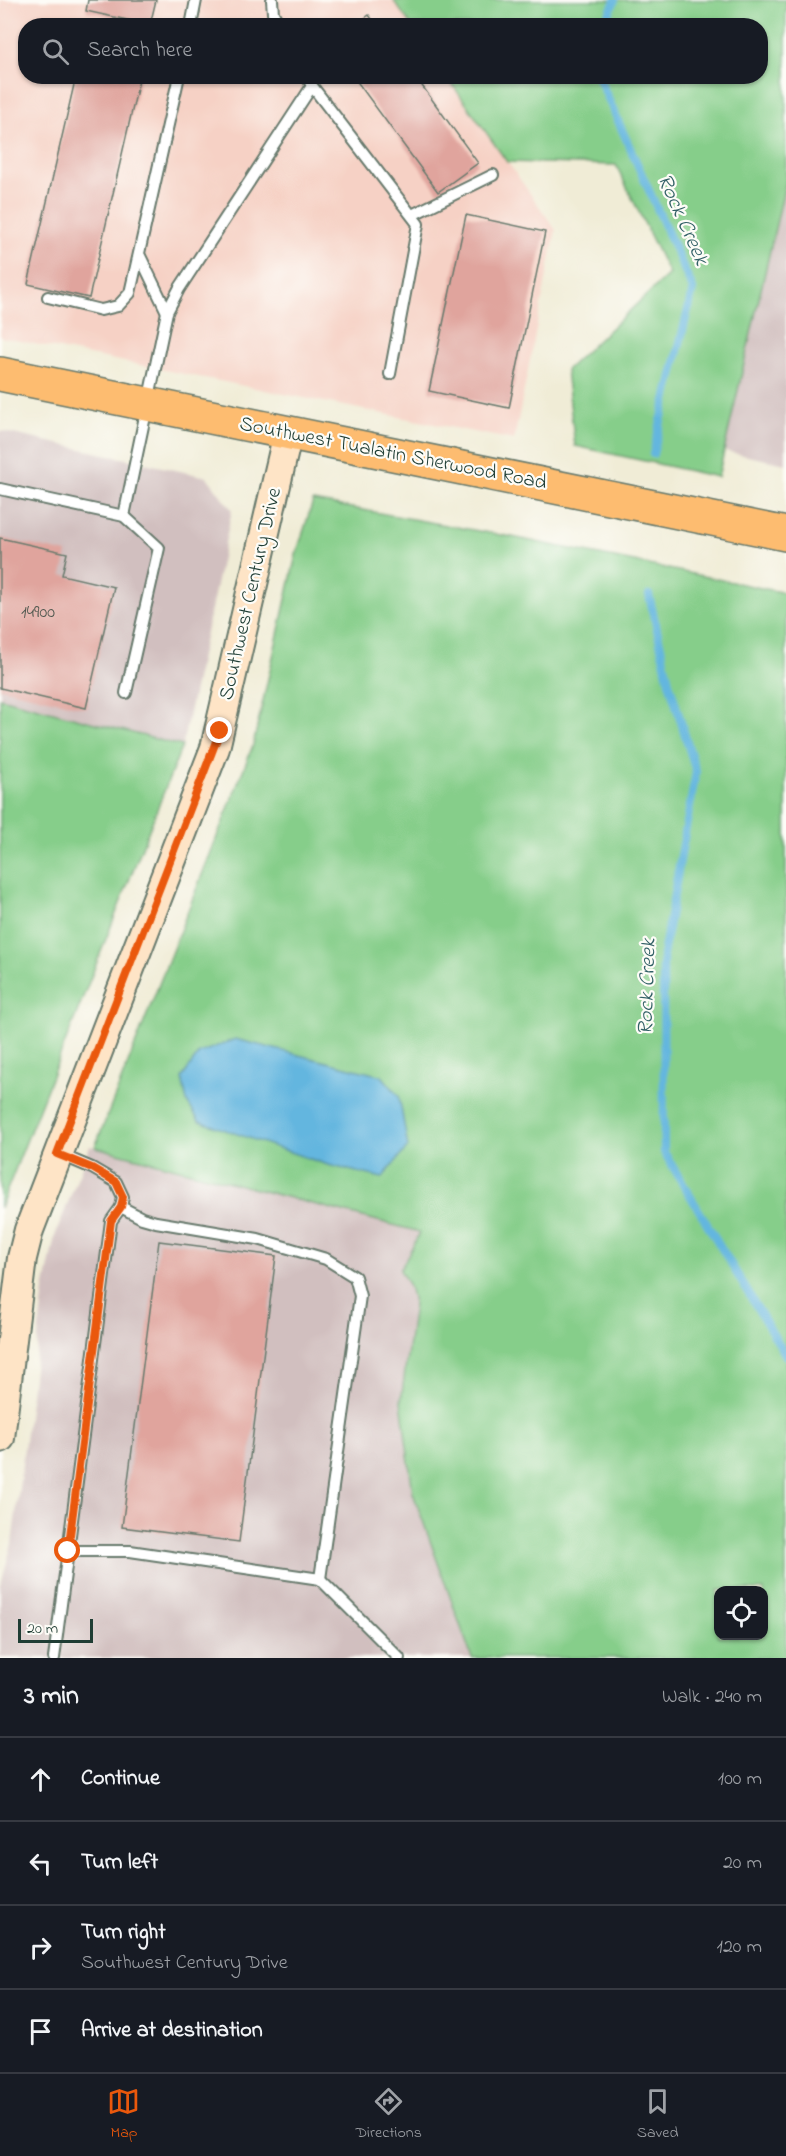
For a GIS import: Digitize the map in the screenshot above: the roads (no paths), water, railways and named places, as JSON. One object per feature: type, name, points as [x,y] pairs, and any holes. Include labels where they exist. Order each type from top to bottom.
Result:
[{"type":"highway","name":"Southwest Tualatin Sherwood Road","points":[[0,374],[786,534]]},
{"type":"street","name":"Southwest Century Drive","points":[[0,1438],[22,1258],[57,1154],[218,739],[288,433]]},
{"type":"lane","points":[[193,18],[196,0]]},
{"type":"lane","points":[[272,0],[276,18]]},
{"type":"lane","points":[[48,297],[101,310],[118,306],[130,293],[177,84]]},
{"type":"lane","points":[[124,516],[166,312],[307,84]]},
{"type":"lane","points":[[311,84],[418,224],[390,374]]},
{"type":"lane","points":[[412,215],[493,175]]},
{"type":"lane","points":[[140,256],[166,312]]},
{"type":"lane","points":[[0,489],[124,516],[159,548],[126,693]]},
{"type":"lane","points":[[54,1658],[111,1221],[121,1207],[123,1197],[116,1182],[92,1168],[57,1154]]},
{"type":"lane","points":[[121,1207],[142,1218],[156,1222],[258,1239],[326,1259],[355,1277],[360,1296],[320,1579]]},
{"type":"lane","points":[[68,1551],[130,1551],[320,1579],[399,1658]]},
{"type":"water","points":[[235,1039],[382,1076],[399,1096],[408,1147],[382,1178],[328,1165],[199,1121],[187,1102],[182,1078],[199,1053]]},
{"type":"waterway","name":"Rock Creek","points":[[607,18],[615,0]]},
{"type":"waterway","name":"Rock Creek","points":[[602,84],[693,289],[653,454]]},
{"type":"waterway","name":"Rock Creek","points":[[649,595],[669,682],[696,772],[663,955],[664,1152],[786,1356]]}]
